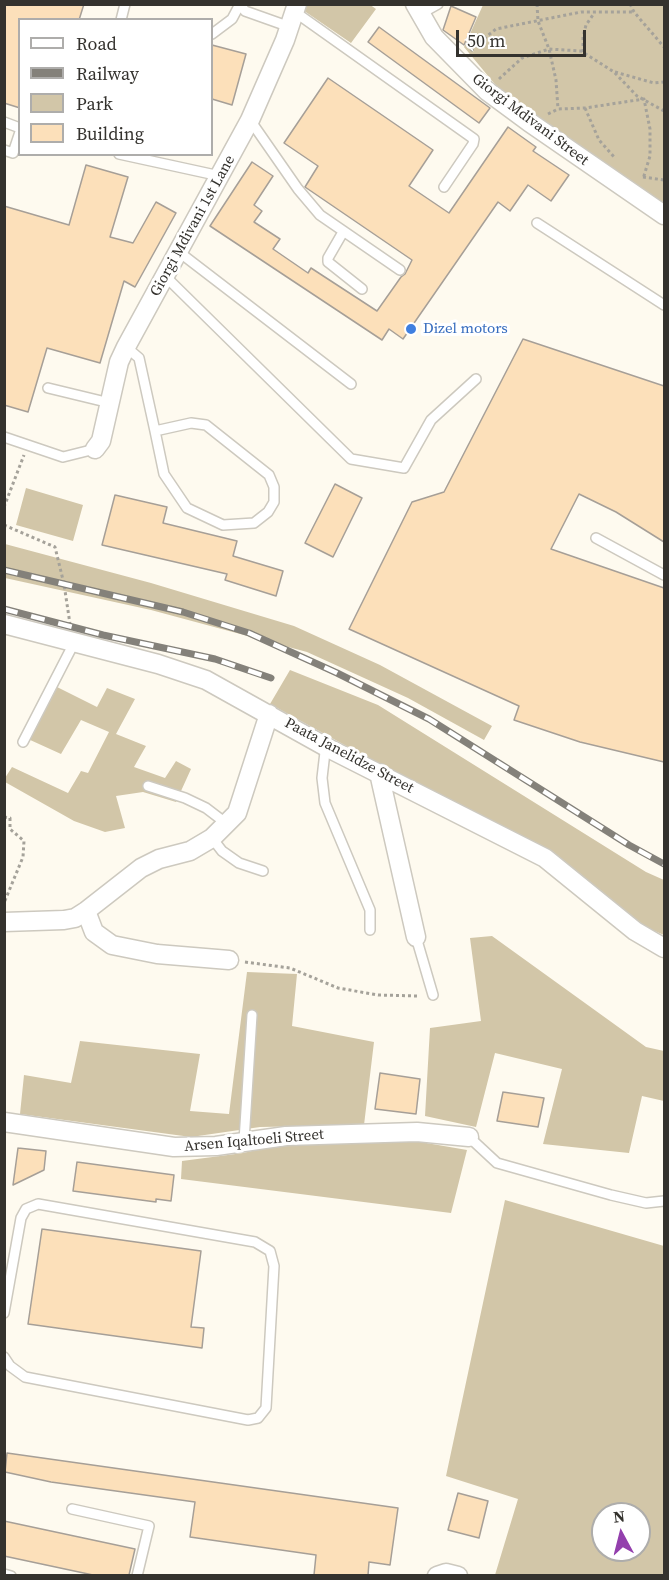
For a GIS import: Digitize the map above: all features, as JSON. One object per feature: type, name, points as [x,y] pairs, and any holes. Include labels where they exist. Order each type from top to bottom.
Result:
[{"type":"street","name":"Giorgi Mdivani Street","points":[[418,9],[434,37],[487,91],[664,215]]},
{"type":"street","name":"Giorgi Mdivani 1st Lane","points":[[95,449],[101,441],[119,362],[250,120],[294,14]]},
{"type":"street","name":"Paata Janelidze Street","points":[[4,624],[158,664],[206,680],[328,748],[545,858],[635,931],[664,948]]},
{"type":"street","points":[[4,922],[64,920],[86,911],[141,868],[159,859],[190,850],[212,838],[237,813],[269,714]]},
{"type":"street","points":[[379,773],[416,937]]},
{"type":"street","points":[[86,911],[93,932],[112,945],[157,954],[228,960]]},
{"type":"street","name":"Arsen Iqaltoeli Street","points":[[4,1122],[174,1147],[216,1146],[286,1136],[417,1132],[469,1137]]},
{"type":"street","points":[[437,1575],[446,1573],[458,1575]]},
{"type":"lane","points":[[213,33],[232,19],[240,4],[245,11],[294,14],[474,139],[474,144],[444,187]]},
{"type":"lane","points":[[418,9],[438,4]]},
{"type":"lane","points":[[250,120],[307,201],[320,215],[400,270]]},
{"type":"lane","points":[[4,122],[18,129]]},
{"type":"lane","points":[[4,150],[13,153],[18,137]]},
{"type":"lane","points":[[128,156],[220,176]]},
{"type":"lane","points":[[537,223],[664,305]]},
{"type":"lane","points":[[343,232],[328,262],[362,289]]},
{"type":"lane","points":[[179,252],[351,384]]},
{"type":"lane","points":[[166,277],[351,459],[404,468],[431,420],[476,379]]},
{"type":"lane","points":[[126,347],[139,358],[164,474],[187,508],[223,525],[254,523],[268,512],[274,502],[274,487],[269,475],[206,425],[190,423],[155,431]]},
{"type":"lane","points":[[48,388],[110,403]]},
{"type":"lane","points":[[4,437],[63,457],[95,449]]},
{"type":"lane","points":[[596,538],[664,575]]},
{"type":"lane","points":[[23,742],[70,642]]},
{"type":"lane","points":[[328,748],[325,752],[322,778],[325,803],[370,910],[370,930]]},
{"type":"lane","points":[[148,786],[199,805],[227,824]]},
{"type":"lane","points":[[212,838],[222,851],[239,863],[263,872]]},
{"type":"lane","points":[[416,937],[433,995]]},
{"type":"lane","points":[[244,1141],[252,1015]]},
{"type":"lane","points":[[469,1137],[496,1163],[611,1196],[646,1203],[664,1201]]},
{"type":"lane","points":[[4,1313],[21,1218],[26,1209],[38,1204],[255,1242],[270,1251],[274,1266],[266,1408],[258,1418],[248,1420],[25,1377],[10,1366],[4,1357]]},
{"type":"lane","points":[[72,1509],[149,1526],[137,1575]]},
{"type":"lane","points":[[4,1574],[11,1575]]},
{"type":"path","points":[[537,4],[538,21],[549,49],[556,80],[558,110]]},
{"type":"path","points":[[630,4],[634,12],[664,47]]},
{"type":"path","points":[[460,65],[477,44],[496,29],[581,12],[634,12]]},
{"type":"path","points":[[583,52],[586,25],[595,12]]},
{"type":"path","points":[[487,91],[522,58],[549,49],[583,52],[614,72],[637,96],[664,111]]},
{"type":"path","points":[[614,72],[654,83],[664,82]]},
{"type":"path","points":[[529,122],[558,110],[644,99]]},
{"type":"path","points":[[637,198],[650,156],[650,129],[644,99]]},
{"type":"path","points":[[585,108],[599,140],[616,159]]},
{"type":"path","points":[[634,172],[644,178],[664,180]]},
{"type":"path","points":[[4,507],[28,445]]},
{"type":"path","points":[[4,525],[55,547],[71,627],[70,642]]},
{"type":"path","points":[[4,817],[10,818],[10,829],[24,841],[22,857],[4,903]]},
{"type":"path","points":[[228,960],[290,968],[338,988],[378,995],[433,995]]},
{"type":"green space","points":[[298,4],[369,4],[376,9],[351,43],[297,6]]},
{"type":"green space","points":[[483,5],[664,5],[664,207],[503,94],[464,47]]},
{"type":"green space","points":[[26,488],[83,505],[73,541],[16,525]]},
{"type":"green space","points":[[5,544],[151,583],[294,626],[380,665],[492,726],[484,740],[408,698],[307,652],[151,610],[5,578]]},
{"type":"green space","points":[[290,670],[378,705],[646,872],[664,880],[664,935],[638,924],[379,764],[270,704]]},
{"type":"green space","points":[[57,687],[97,707],[107,688],[135,699],[116,734],[146,746],[134,767],[165,778],[176,761],[191,769],[176,802],[143,792],[116,796],[125,828],[105,832],[74,821],[5,782],[12,767],[68,793],[81,771],[88,773],[109,732],[81,720],[61,754],[28,739]]},
{"type":"green space","points":[[492,936],[646,1047],[664,1051],[664,1101],[642,1096],[629,1153],[543,1144],[562,1069],[495,1053],[476,1127],[425,1116],[430,1028],[481,1021],[470,938]]},
{"type":"green space","points":[[247,972],[297,974],[292,1026],[374,1042],[364,1125],[260,1127],[191,1137],[20,1114],[24,1075],[71,1083],[80,1041],[200,1054],[190,1111],[229,1114]]},
{"type":"green space","points":[[409,1140],[467,1150],[451,1213],[181,1179],[182,1161],[243,1153],[286,1143]]},
{"type":"green space","points":[[505,1200],[664,1246],[664,1575],[495,1575],[518,1499],[446,1476]]},
{"type":"building","points":[[4,4],[84,4],[80,18],[18,18],[18,107],[4,103]]},
{"type":"building","points":[[451,6],[476,17],[464,45],[443,30]]},
{"type":"building","points":[[379,27],[490,108],[479,123],[368,42]]},
{"type":"building","points":[[213,45],[246,54],[232,105],[213,99]]},
{"type":"building","points":[[328,78],[433,150],[409,186],[449,213],[508,127],[536,147],[533,151],[569,175],[551,201],[528,185],[510,211],[498,202],[403,339],[389,329],[382,340],[210,226],[252,162],[273,176],[254,205],[262,211],[254,222],[280,239],[273,249],[308,273],[311,268],[377,311],[405,274],[412,260],[305,187],[318,166],[284,143]]},
{"type":"building","points":[[86,165],[128,177],[110,237],[133,243],[156,202],[176,213],[135,287],[124,281],[100,363],[47,348],[28,412],[4,405],[4,206],[69,225]]},
{"type":"building","points":[[523,339],[664,386],[664,542],[616,512],[579,494],[551,549],[664,588],[664,762],[580,742],[514,720],[519,706],[349,629],[412,502],[444,492]]},
{"type":"building","points":[[335,484],[362,498],[333,557],[305,543]]},
{"type":"building","points":[[115,495],[167,507],[163,523],[237,541],[233,556],[283,571],[276,596],[225,580],[227,574],[102,545]]},
{"type":"building","points":[[380,1073],[420,1079],[416,1114],[375,1109]]},
{"type":"building","points":[[503,1092],[544,1098],[538,1127],[497,1121]]},
{"type":"building","points":[[18,1148],[46,1151],[44,1170],[13,1185]]},
{"type":"building","points":[[77,1162],[174,1175],[171,1201],[156,1199],[156,1202],[73,1191]]},
{"type":"building","points":[[42,1229],[201,1251],[191,1327],[204,1328],[202,1348],[28,1324]]},
{"type":"building","points":[[7,1453],[398,1508],[390,1565],[369,1562],[368,1575],[314,1575],[316,1555],[190,1537],[195,1502],[51,1482],[5,1472]]},
{"type":"building","points":[[458,1493],[488,1501],[479,1538],[448,1530]]},
{"type":"building","points":[[4,1521],[135,1549],[129,1575],[93,1575],[4,1556]]},
{"type":"railway","points":[[4,570],[183,612],[249,633],[337,673],[429,719],[629,845],[664,864]]},
{"type":"railway","points":[[4,609],[103,635],[215,659],[271,678]]},
{"type":"place","name":"Dizel motors","points":[[411,329]]}]
